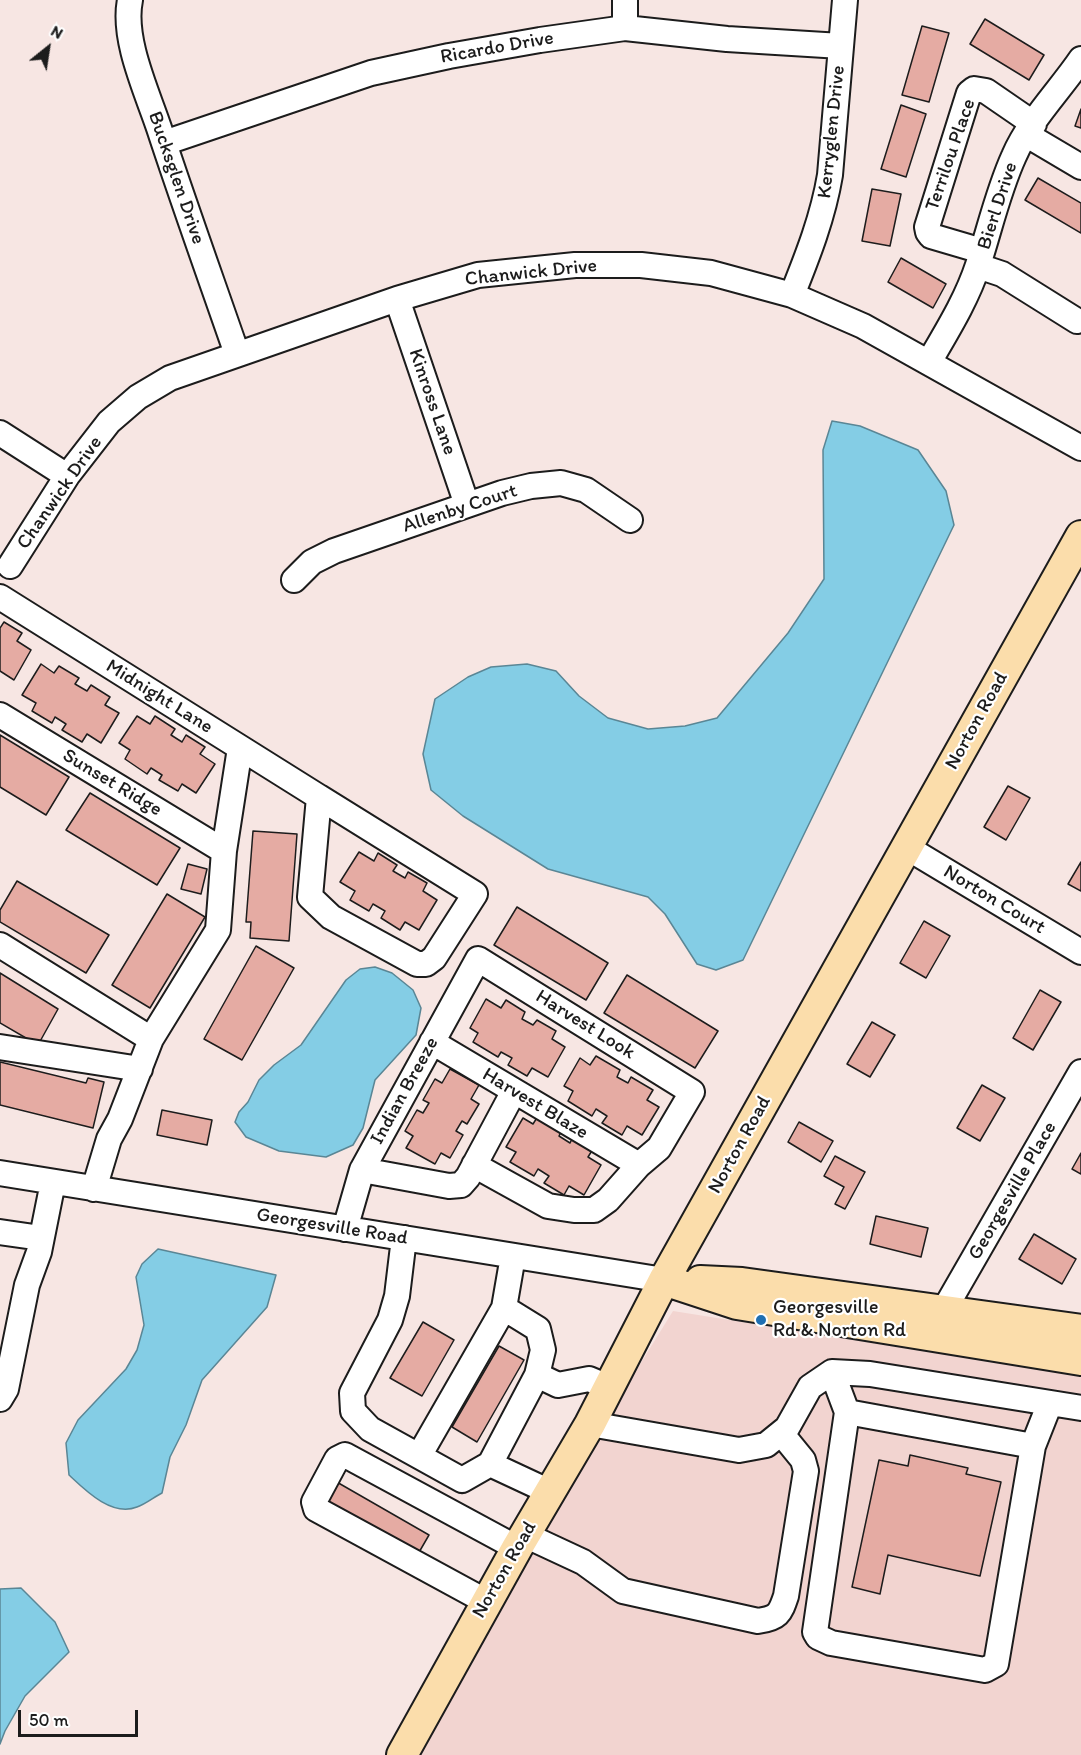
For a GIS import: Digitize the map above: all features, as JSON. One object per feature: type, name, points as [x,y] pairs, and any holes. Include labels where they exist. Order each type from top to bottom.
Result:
[{"type":"main road","name":"Norton Road","points":[[402,1755],[590,1424],[664,1280],[1081,536]]},
{"type":"main road","name":"Georgesville Road","points":[[664,1280],[742,1283],[1081,1330]]},
{"type":"main road","name":"Georgesville Road","points":[[664,1280],[737,1304],[1081,1360]]},
{"type":"street","name":"Bucksglen Drive","points":[[130,0],[130,28],[134,52],[237,354]]},
{"type":"street","points":[[625,0],[625,28]]},
{"type":"street","name":"Kerryglen Drive","points":[[792,295],[817,232],[830,175],[845,0]]},
{"type":"street","name":"Ricardo Drive","points":[[164,143],[371,73],[494,48],[625,28],[727,39],[841,46]]},
{"type":"street","name":"Bierl Drive","points":[[929,362],[957,313],[980,259],[999,194],[1015,154],[1081,58]]},
{"type":"street","name":"Terrilou Place","points":[[980,259],[932,236],[927,227],[966,98],[974,89],[980,89],[1030,130]]},
{"type":"street","points":[[1030,130],[1081,168]]},
{"type":"street","points":[[980,259],[1077,321]]},
{"type":"street","name":"Chanwick Drive","points":[[10,566],[67,476],[109,422],[138,398],[170,378],[397,299],[478,275],[574,265],[641,265],[711,273],[792,295],[863,326],[1081,448]]},
{"type":"street","name":"Kinross Lane","points":[[397,299],[468,505]]},
{"type":"street","points":[[0,433],[67,476]]},
{"type":"street","name":"Allenby Court","points":[[294,580],[312,562],[334,551],[502,493],[531,486],[561,483],[586,490],[630,520]]},
{"type":"street","name":"Midnight Lane","points":[[0,597],[475,894],[437,954]]},
{"type":"street","name":"Sunset Ridge","points":[[0,715],[224,851]]},
{"type":"street","points":[[94,1189],[109,1139],[151,1039],[218,930],[224,851],[240,748]]},
{"type":"street","points":[[319,797],[310,897],[331,916],[417,964],[426,964],[437,954],[474,966]]},
{"type":"street","name":"Norton Court","points":[[906,848],[1081,952]]},
{"type":"street","points":[[0,945],[151,1039]]},
{"type":"street","name":"Indian Breeze","points":[[345,1229],[362,1170],[474,966]]},
{"type":"street","name":"Harvest Look","points":[[474,966],[692,1092],[659,1148],[639,1165]]},
{"type":"street","name":"Harvest Blaze","points":[[432,1042],[639,1165]]},
{"type":"street","points":[[0,1047],[140,1069]]},
{"type":"street","name":"Georgesville Place","points":[[944,1310],[1081,1072]]},
{"type":"street","points":[[362,1170],[449,1186],[461,1185],[513,1091]]},
{"type":"street","points":[[474,1165],[548,1206],[574,1210],[594,1210],[608,1200],[639,1165]]},
{"type":"street","name":"Georgesville Road","points":[[0,1173],[664,1280]]},
{"type":"street","points":[[0,1399],[6,1389],[27,1285],[39,1252],[53,1182]]},
{"type":"street","points":[[0,1232],[41,1238]]},
{"type":"street","points":[[404,1238],[397,1296],[390,1320],[352,1393],[353,1411],[370,1429],[462,1480],[490,1464],[537,1375],[543,1350],[538,1329],[504,1308]]},
{"type":"street","points":[[419,1456],[504,1308],[513,1256]]},
{"type":"street","points":[[832,1372],[847,1412],[815,1632],[823,1640],[985,1670],[996,1664],[1033,1446],[1050,1403]]},
{"type":"street","points":[[590,1424],[739,1450],[766,1445],[787,1428],[810,1387],[832,1372],[870,1374],[1081,1408]]},
{"type":"street","points":[[537,1375],[558,1385],[589,1379],[608,1387]]},
{"type":"street","points":[[847,1412],[1033,1446]]},
{"type":"street","points":[[487,1602],[315,1509],[314,1502],[337,1459],[345,1455],[521,1542],[584,1562],[622,1591],[758,1622],[771,1619],[781,1612],[786,1596],[806,1471],[803,1460],[781,1433]]},
{"type":"street","points":[[490,1464],[550,1492]]},
{"type":"shaded area","points":[[673,1311],[1081,1376],[1081,1755],[405,1755],[437,1692]]},
{"type":"water","points":[[832,421],[860,426],[918,450],[946,491],[954,525],[743,960],[716,970],[697,964],[665,914],[648,897],[548,869],[463,816],[431,790],[423,754],[435,699],[468,677],[491,667],[527,664],[556,671],[579,696],[608,718],[648,729],[685,726],[717,718],[788,633],[824,579],[823,450]]},
{"type":"water","points":[[375,967],[392,973],[413,990],[421,1008],[416,1035],[375,1080],[363,1128],[353,1145],[326,1157],[279,1151],[246,1137],[235,1122],[259,1080],[274,1065],[301,1045],[346,980],[360,969]]},
{"type":"water","points":[[158,1249],[276,1275],[267,1307],[202,1380],[186,1425],[170,1457],[162,1493],[137,1507],[118,1508],[100,1501],[69,1475],[66,1443],[78,1420],[126,1369],[137,1350],[144,1325],[136,1277],[142,1264]]},
{"type":"water","points":[[21,1588],[55,1622],[69,1652],[25,1696],[0,1744],[0,1589]]},
{"type":"building","points":[[985,19],[1044,55],[1029,80],[970,44]]},
{"type":"building","points":[[922,26],[949,33],[929,102],[902,95]]},
{"type":"building","points":[[901,105],[926,114],[906,177],[881,169]]},
{"type":"building","points":[[1081,109],[1081,128],[1075,126]]},
{"type":"building","points":[[1038,178],[1081,203],[1081,233],[1025,200]]},
{"type":"building","points":[[872,189],[901,194],[890,246],[862,241]]},
{"type":"building","points":[[901,258],[946,284],[933,308],[888,282]]},
{"type":"building","points":[[4,622],[22,633],[17,641],[31,650],[14,680],[0,671],[0,628]]},
{"type":"building","points":[[41,664],[54,673],[59,666],[79,678],[75,684],[87,691],[91,685],[110,697],[105,705],[119,713],[101,743],[87,734],[82,742],[62,730],[66,724],[55,717],[52,723],[32,711],[36,703],[22,695]]},
{"type":"building","points":[[137,716],[150,724],[155,716],[175,729],[171,735],[182,742],[186,735],[205,747],[200,754],[215,764],[196,793],[182,784],[178,791],[159,780],[162,775],[151,768],[147,774],[125,759],[130,750],[119,743]]},
{"type":"building","points":[[0,735],[69,777],[46,815],[0,787]]},
{"type":"building","points":[[1008,786],[1030,798],[1006,840],[984,827]]},
{"type":"building","points":[[90,793],[180,848],[157,885],[66,830]]},
{"type":"building","points":[[253,831],[297,834],[289,941],[250,938],[251,922],[246,922]]},
{"type":"building","points":[[359,852],[374,861],[378,853],[397,865],[393,871],[405,878],[408,872],[427,883],[423,891],[437,900],[419,930],[405,922],[400,930],[381,918],[385,911],[373,904],[369,911],[350,900],[355,891],[340,882]]},
{"type":"building","points":[[1081,862],[1081,891],[1068,884]]},
{"type":"building","points":[[188,864],[207,869],[201,894],[181,889]]},
{"type":"building","points":[[17,881],[109,935],[86,973],[0,922],[0,910]]},
{"type":"building","points":[[167,894],[205,917],[150,1008],[112,985]]},
{"type":"building","points":[[517,907],[608,963],[586,1000],[494,945]]},
{"type":"building","points":[[924,921],[950,936],[926,978],[900,963]]},
{"type":"building","points":[[256,946],[294,968],[242,1060],[204,1039]]},
{"type":"building","points":[[0,973],[58,1009],[38,1045],[0,1023]]},
{"type":"building","points":[[627,975],[718,1031],[695,1068],[604,1013]]},
{"type":"building","points":[[1040,990],[1061,1002],[1033,1050],[1013,1038]]},
{"type":"building","points":[[486,999],[501,1008],[506,1000],[525,1012],[522,1019],[533,1025],[537,1020],[556,1031],[552,1039],[565,1047],[548,1077],[532,1068],[527,1076],[508,1065],[512,1058],[501,1052],[498,1057],[473,1042],[478,1033],[470,1028]]},
{"type":"building","points":[[872,1022],[895,1035],[870,1077],[847,1064]]},
{"type":"building","points":[[596,1056],[620,1070],[617,1077],[628,1083],[631,1077],[653,1090],[647,1100],[659,1107],[642,1135],[627,1126],[622,1135],[602,1123],[607,1116],[596,1109],[592,1116],[568,1101],[573,1091],[564,1086],[580,1058],[590,1065]]},
{"type":"building","points":[[0,1062],[86,1083],[88,1078],[104,1082],[93,1128],[0,1105]]},
{"type":"building","points":[[450,1069],[479,1085],[471,1099],[479,1104],[467,1124],[462,1121],[456,1131],[463,1135],[450,1158],[441,1153],[435,1164],[406,1148],[413,1136],[405,1131],[417,1110],[423,1113],[429,1103],[423,1100],[435,1079],[442,1083]]},
{"type":"building","points":[[982,1085],[1005,1098],[980,1141],[957,1128]]},
{"type":"building","points":[[162,1110],[212,1120],[207,1145],[157,1135]]},
{"type":"building","points":[[538,1116],[562,1130],[559,1136],[570,1143],[573,1137],[593,1149],[588,1157],[601,1165],[584,1195],[569,1186],[564,1195],[544,1183],[549,1176],[538,1169],[534,1176],[510,1162],[516,1152],[506,1147],[523,1118],[533,1124]]},
{"type":"building","points":[[799,1122],[833,1141],[821,1162],[788,1142]]},
{"type":"building","points":[[1081,1153],[1081,1174],[1072,1169]]},
{"type":"building","points":[[835,1156],[865,1172],[845,1209],[835,1204],[844,1187],[824,1176]]},
{"type":"building","points":[[876,1216],[928,1228],[921,1257],[870,1244]]},
{"type":"building","points":[[1034,1234],[1076,1259],[1062,1284],[1019,1259]]},
{"type":"building","points":[[423,1322],[454,1340],[422,1396],[390,1378]]},
{"type":"building","points":[[499,1346],[524,1360],[477,1442],[452,1427]]},
{"type":"building","points":[[910,1455],[968,1468],[966,1474],[1001,1482],[980,1576],[888,1555],[880,1594],[852,1587],[879,1460],[908,1466]]},
{"type":"building","points":[[335,1481],[429,1535],[418,1554],[323,1500]]},
{"type":"place","name":"Georgesville Rd & Norton Rd","points":[[761,1320]]}]
